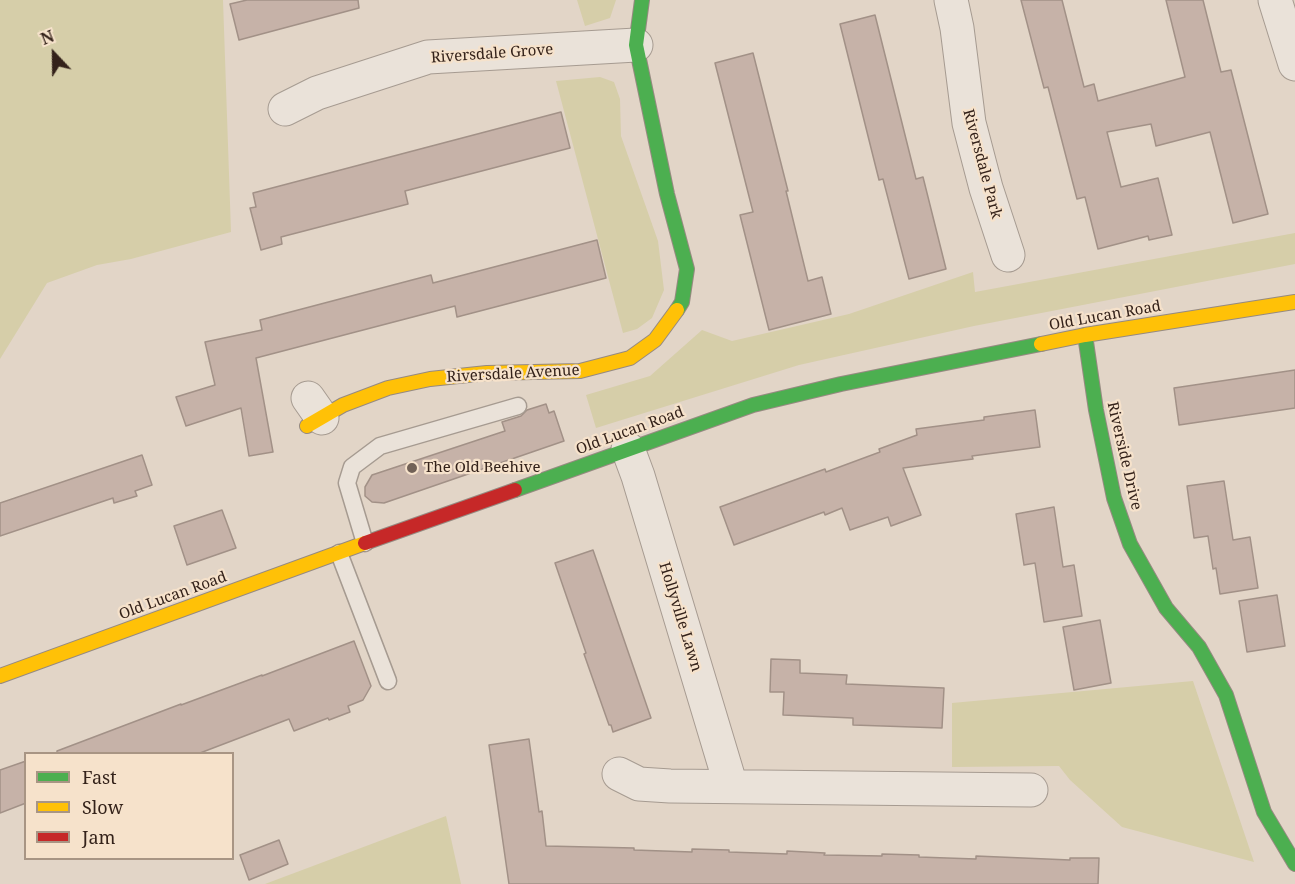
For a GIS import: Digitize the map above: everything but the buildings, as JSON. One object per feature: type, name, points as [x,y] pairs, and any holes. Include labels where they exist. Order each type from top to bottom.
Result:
[{"type":"street","name":"Riversdale Avenue","points":[[312,414],[388,388],[430,379],[487,373],[580,371],[630,358],[655,340],[682,302],[687,269],[667,194],[636,45],[642,0]]},
{"type":"street","name":"Riversdale Park","points":[[951,0],[957,28],[969,123],[986,188],[1008,255]]},
{"type":"street","points":[[1275,0],[1295,63]]},
{"type":"street","name":"Riversdale Grove","points":[[285,109],[317,93],[428,57],[636,45]]},
{"type":"street","name":"Old Lucan Road","points":[[0,676],[339,552],[753,405],[841,384],[1086,335],[1295,302]]},
{"type":"street","name":"Riverside Drive","points":[[1086,335],[1096,410],[1114,498],[1130,544],[1166,608],[1199,646],[1227,696],[1264,812],[1295,864]]},
{"type":"street","name":"Hollyville Lawn","points":[[628,449],[731,786]]},
{"type":"street","points":[[619,774],[639,784],[1031,790]]},
{"type":"lane","points":[[365,543],[347,483],[352,467],[380,446],[518,406]]},
{"type":"lane","points":[[339,552],[388,681]]},
{"type":"shaded area","points":[[0,0],[223,0],[231,232],[131,259],[97,265],[47,283],[0,359]]},
{"type":"shaded area","points":[[577,0],[616,0],[610,18],[585,26]]},
{"type":"shaded area","points":[[600,77],[614,82],[620,99],[621,136],[658,241],[664,290],[652,318],[637,329],[623,333],[556,81]]},
{"type":"shaded area","points":[[1295,233],[1295,264],[974,326],[799,365],[596,428],[586,395],[650,376],[702,330],[732,341],[849,314],[973,272],[975,292]]},
{"type":"shaded area","points":[[1193,681],[1254,862],[1122,827],[1070,780],[1059,766],[952,767],[952,703]]},
{"type":"shaded area","points":[[446,816],[461,884],[265,884]]},
{"type":"traffic: fast","points":[[642,0],[636,45],[667,194],[687,269],[682,302],[677,310]]},
{"type":"traffic: fast","points":[[1085,335],[1096,410],[1114,498],[1130,544],[1166,608],[1199,647],[1226,695],[1264,812],[1295,864]]},
{"type":"traffic: fast","points":[[515,490],[753,405],[841,384],[1041,344]]},
{"type":"traffic: slow","points":[[1041,344],[1295,302]]},
{"type":"traffic: slow","points":[[307,426],[343,405],[388,388],[430,379],[487,373],[580,371],[630,358],[655,340],[677,310]]},
{"type":"traffic: slow","points":[[0,676],[365,543]]},
{"type":"traffic: jam","points":[[365,543],[515,490]]},
{"type":"place","name":"The Old Beehive","points":[[412,468]]}]
